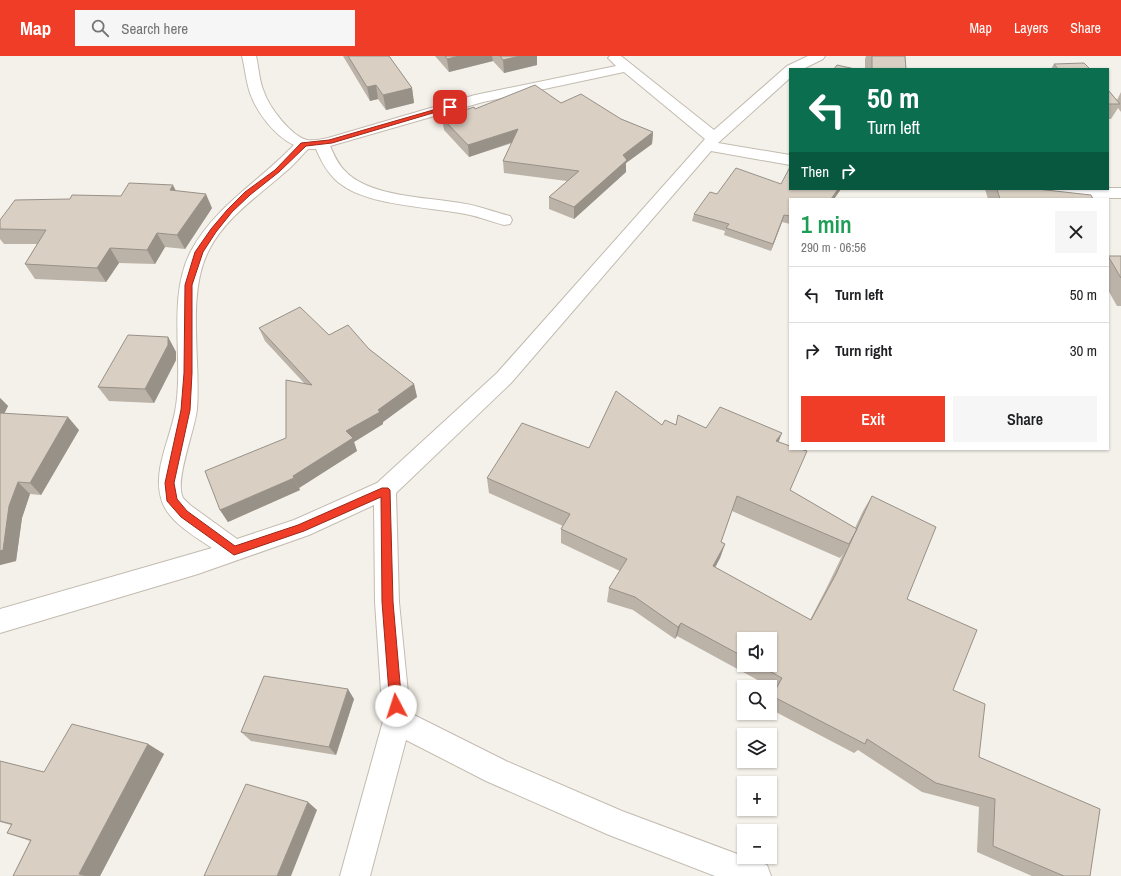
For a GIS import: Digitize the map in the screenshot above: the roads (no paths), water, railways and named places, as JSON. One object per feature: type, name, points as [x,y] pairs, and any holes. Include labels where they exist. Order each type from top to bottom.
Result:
[{"type":"street","points":[[249,56],[258,93],[269,112],[297,142],[312,144],[330,161],[340,176],[359,188],[389,197],[458,207],[504,220]]},
{"type":"street","points":[[613,56],[710,142],[789,160]]},
{"type":"street","points":[[794,68],[818,56]]},
{"type":"street","points":[[234,550],[184,514],[172,501],[170,483],[186,410],[189,285],[199,252],[213,231],[230,211],[248,194],[312,144],[480,98],[625,68]]},
{"type":"street","points":[[0,621],[198,563],[301,528],[385,490],[504,378],[710,142],[789,72]]},
{"type":"street","points":[[1052,190],[1121,193]]},
{"type":"street","points":[[355,876],[397,721],[387,602],[385,490]]},
{"type":"street","points":[[397,721],[496,771],[619,825],[756,876]]}]
